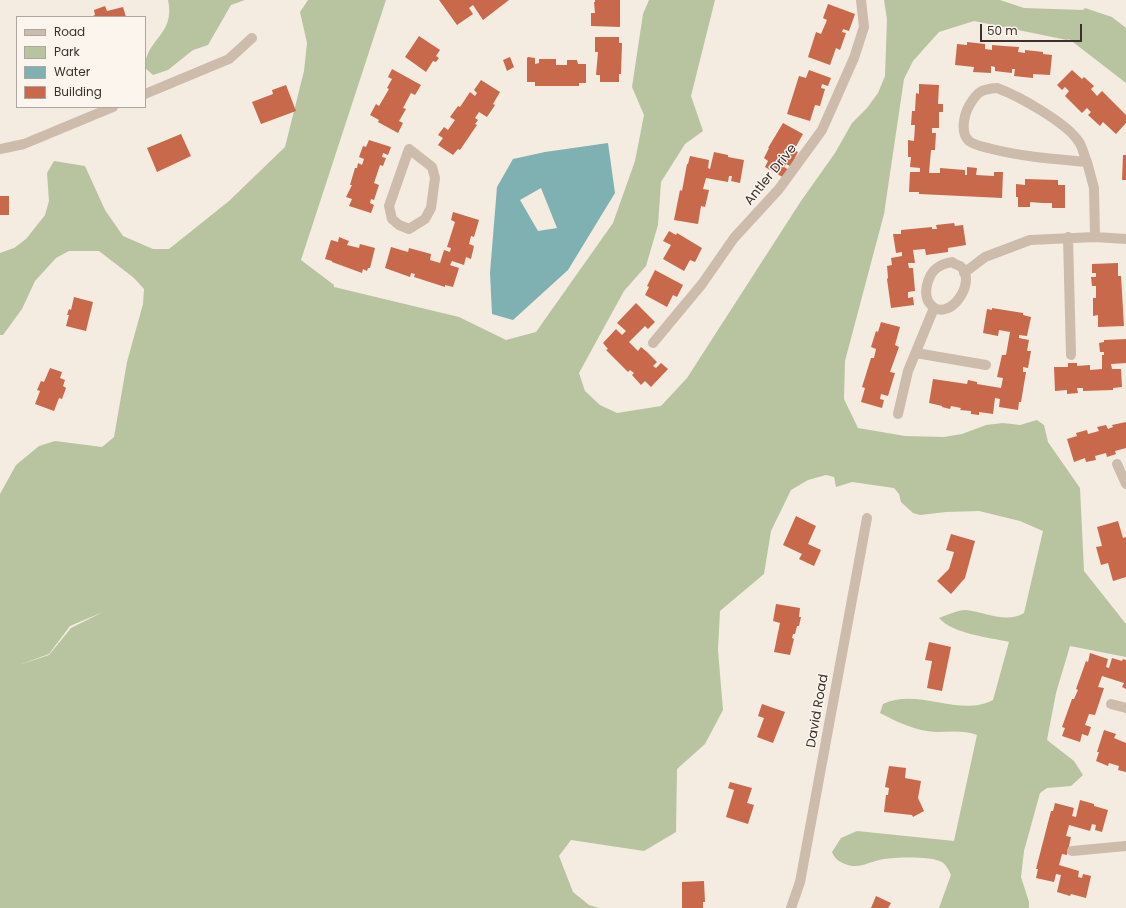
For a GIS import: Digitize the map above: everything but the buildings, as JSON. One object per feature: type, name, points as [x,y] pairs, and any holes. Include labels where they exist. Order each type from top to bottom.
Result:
[{"type":"street","name":"Antler Drive","points":[[653,343],[702,284],[734,238],[779,189],[822,130],[854,58],[864,27],[861,0]]},
{"type":"street","points":[[146,94],[229,59],[252,38]]},
{"type":"street","points":[[1087,162],[1015,155],[978,145],[968,140],[964,131],[964,118],[968,108],[975,96],[985,89],[998,88],[1014,95],[1069,129],[1080,143],[1087,162],[1094,188],[1095,237]]},
{"type":"street","points":[[0,149],[24,144],[111,108]]},
{"type":"street","points":[[409,149],[432,167],[435,178],[431,208],[425,219],[409,229],[399,225],[392,219],[389,206],[409,149]]},
{"type":"street","points":[[1068,237],[1071,354]]},
{"type":"street","points":[[964,273],[985,257],[1030,240],[1068,237],[1126,239]]},
{"type":"street","points":[[952,262],[960,267],[964,273],[966,281],[959,301],[947,309],[934,308],[928,300],[926,287],[931,275],[939,266],[952,262]]},
{"type":"street","points":[[898,414],[908,371],[934,308]]},
{"type":"street","points":[[916,353],[986,365]]},
{"type":"street","points":[[1118,464],[1126,484]]},
{"type":"street","name":"David Road","points":[[791,908],[801,874],[867,518]]},
{"type":"street","points":[[1111,704],[1126,708]]},
{"type":"street","points":[[1072,851],[1126,846]]},
{"type":"green space","points":[[168,0],[245,0],[231,5],[208,45],[193,50],[168,70],[153,75],[146,69],[146,58],[168,21]]},
{"type":"green space","points":[[308,0],[386,0],[301,260],[334,285],[334,287],[459,317],[506,340],[536,332],[613,223],[635,161],[644,115],[632,87],[643,14],[649,0],[715,0],[691,96],[703,131],[685,144],[661,182],[658,225],[646,266],[624,291],[579,373],[585,391],[600,405],[617,413],[661,406],[687,378],[801,201],[835,153],[852,123],[867,108],[878,93],[885,76],[887,19],[884,0],[1000,0],[1024,8],[1083,10],[1085,8],[1112,17],[1126,28],[1126,83],[1069,39],[1067,40],[974,21],[939,32],[913,61],[904,79],[884,214],[845,361],[844,399],[858,428],[905,436],[944,437],[962,434],[986,425],[1003,423],[1020,425],[1037,420],[1044,425],[1048,442],[1080,488],[1084,571],[1126,624],[1126,657],[1070,646],[1056,693],[1047,740],[1074,761],[1083,775],[1071,786],[1047,788],[1040,793],[1024,851],[1021,877],[1029,902],[1029,908],[939,908],[951,875],[942,862],[922,858],[897,858],[879,860],[860,866],[850,866],[839,861],[832,852],[841,838],[857,831],[954,841],[977,735],[962,732],[936,732],[921,730],[900,723],[880,713],[883,704],[896,700],[924,700],[966,706],[980,705],[993,700],[1009,642],[953,628],[939,618],[963,610],[1003,617],[1017,616],[1024,613],[1043,531],[1020,521],[979,511],[946,512],[920,515],[913,513],[901,502],[899,494],[894,488],[852,482],[836,487],[834,477],[826,475],[808,480],[791,490],[771,531],[764,574],[720,611],[718,650],[723,710],[705,744],[677,769],[676,832],[644,851],[571,840],[559,856],[573,892],[589,905],[599,908],[0,908],[0,494],[16,465],[39,446],[55,441],[102,447],[114,437],[127,362],[143,304],[144,289],[134,278],[99,251],[69,251],[56,258],[35,281],[22,309],[3,335],[0,335],[0,253],[14,248],[26,239],[45,215],[49,201],[47,173],[54,161],[85,166],[105,210],[123,236],[153,249],[169,249],[229,201],[285,147],[304,71],[307,43],[300,12]],"holes":[[[103,612],[71,628],[49,655],[19,665],[49,654],[70,626]]]},
{"type":"water","points":[[608,143],[615,193],[568,270],[513,320],[492,314],[490,273],[497,187],[513,159],[545,152]],"holes":[[[541,188],[557,228],[538,231],[520,200]]]}]
